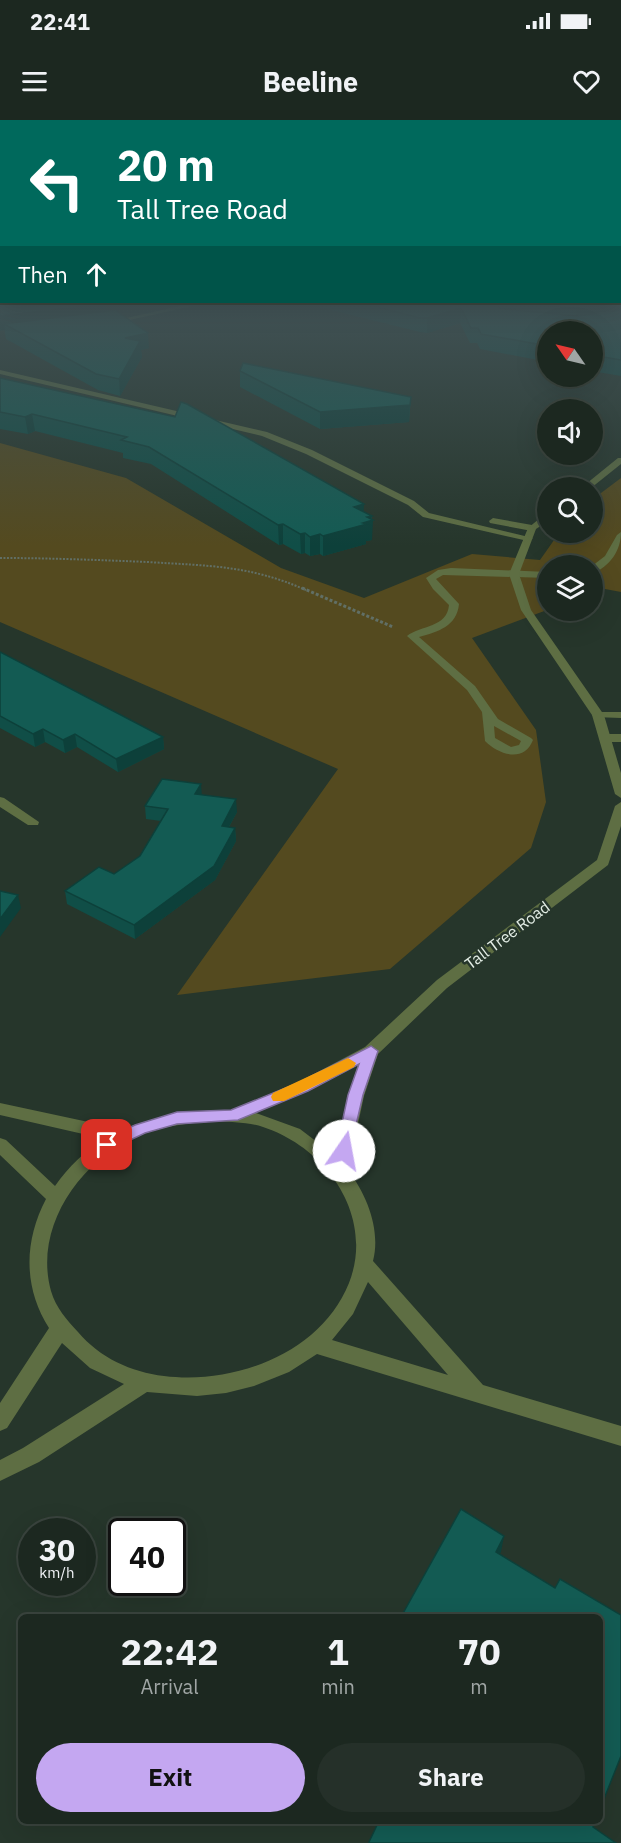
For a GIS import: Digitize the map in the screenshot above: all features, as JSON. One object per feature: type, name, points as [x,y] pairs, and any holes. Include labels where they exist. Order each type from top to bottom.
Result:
[{"type":"street","points":[[53,384],[264,434],[309,453],[411,503],[426,514],[458,524],[530,533]]},
{"type":"street","points":[[599,477],[621,460]]},
{"type":"street","points":[[411,503],[530,533]]},
{"type":"street","points":[[458,524],[469,516]]},
{"type":"street","points":[[537,526],[530,533],[514,574],[526,610],[598,715],[621,794]]},
{"type":"street","points":[[603,563],[609,558],[621,535]]},
{"type":"street","points":[[488,712],[471,688],[412,636],[445,622],[452,618],[455,612],[454,604],[432,582],[431,578],[436,574],[451,571],[537,575]]},
{"type":"street","points":[[598,715],[621,715]]},
{"type":"street","points":[[605,738],[621,738]]},
{"type":"street","points":[[0,801],[33,822]]},
{"type":"street","name":"Tall Tree Road","points":[[232,1116],[303,1087],[371,1051],[442,984],[603,862],[621,806]]},
{"type":"street","name":"Tall Tree Road","points":[[340,1169],[356,1095],[371,1051]]},
{"type":"street","points":[[0,1109],[123,1136]]},
{"type":"street","points":[[232,1116],[268,1123],[301,1137],[315,1146],[340,1169],[350,1183],[363,1213],[366,1247],[364,1264],[352,1298],[329,1330],[314,1344],[278,1367],[235,1382],[190,1387],[145,1382],[105,1367],[88,1356],[60,1329],[43,1297],[37,1263],[41,1229],[56,1197],[78,1168],[123,1136],[177,1118],[232,1116]]},
{"type":"street","points":[[0,1145],[56,1197]]},
{"type":"street","points":[[364,1264],[476,1391]]},
{"type":"street","points":[[0,1420],[60,1329]]},
{"type":"street","points":[[314,1344],[621,1436]]},
{"type":"street","points":[[0,1471],[31,1455],[145,1382]]},
{"type":"path","points":[[0,558],[70,558],[234,567],[274,576],[412,636]]},
{"type":"shaded area","points":[[0,443],[126,478],[281,568],[364,598],[472,554],[537,560],[537,614],[472,638],[536,730],[546,802],[531,848],[390,969],[177,995],[338,769],[0,622]]},
{"type":"shaded area","points":[[621,478],[621,592],[603,590],[603,555],[544,555],[552,543],[603,543],[603,492]]},
{"type":"building","points":[[0,384],[29,384],[175,417],[181,402],[364,504],[354,507],[372,516],[367,517],[373,520],[363,523],[367,524],[323,536],[320,534],[310,537],[283,524],[278,525],[149,447],[121,440],[127,437],[32,414],[25,417],[0,412]]},
{"type":"building","points":[[266,384],[349,384],[411,397],[410,405],[320,412]]},
{"type":"building","points":[[0,652],[163,737],[116,759],[75,734],[63,740],[43,729],[33,734],[0,716]]},
{"type":"building","points":[[162,779],[201,784],[195,794],[236,799],[222,826],[235,828],[214,866],[134,925],[65,891],[99,867],[114,874],[140,856],[168,809],[145,806]]},
{"type":"building","points":[[0,891],[18,895],[0,919]]},
{"type":"building","points":[[461,1509],[504,1536],[496,1552],[555,1588],[560,1579],[621,1615],[621,1756],[603,1801],[603,1614],[403,1614]]},
{"type":"building","points":[[378,1824],[594,1824],[593,1827],[616,1843],[370,1843]]},
{"type":"slow traffic","points":[[279,1097],[348,1063]]},
{"type":"route","points":[[107,1145],[140,1129],[177,1118],[232,1116],[303,1087],[371,1051],[356,1095],[344,1151]]}]
